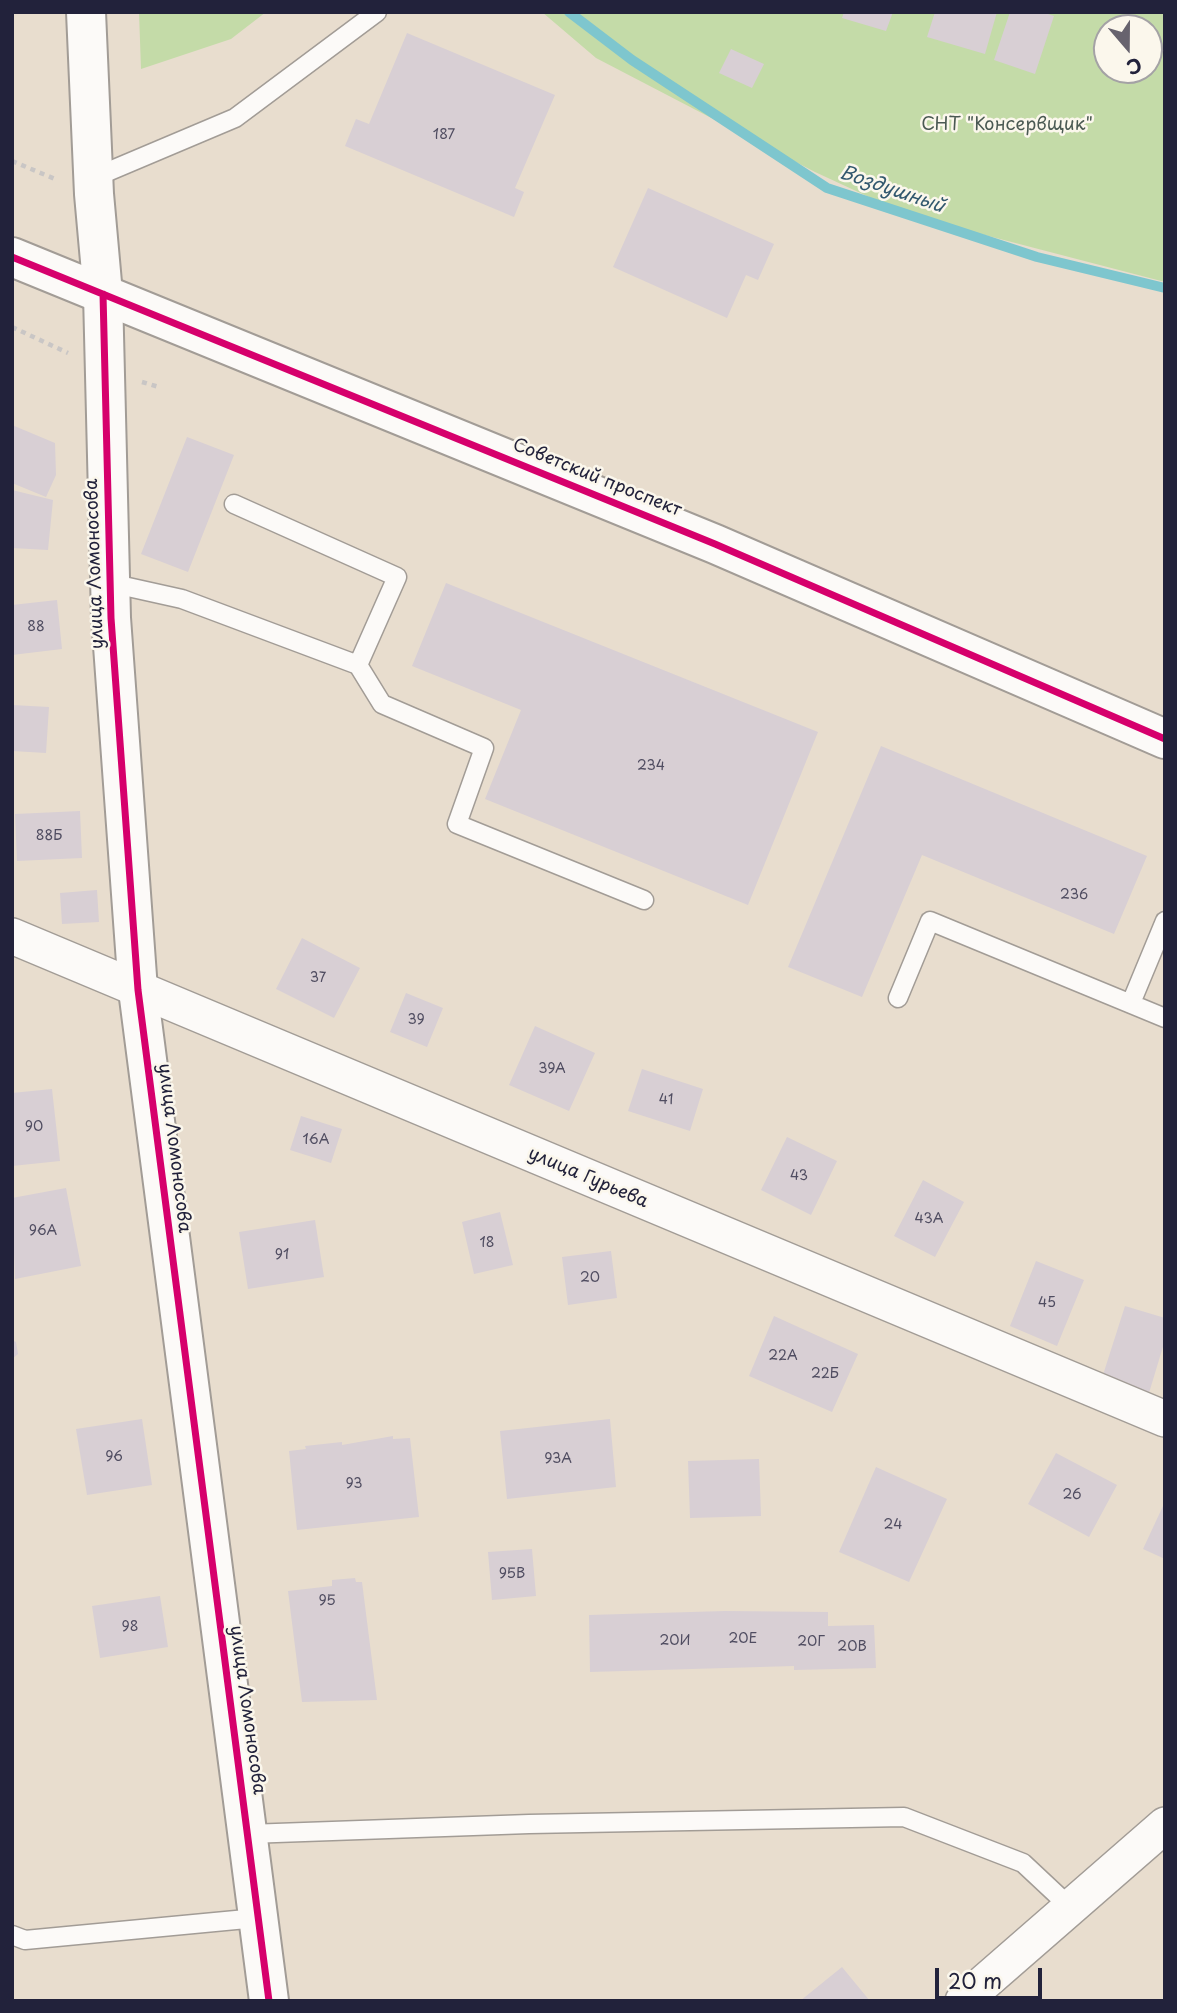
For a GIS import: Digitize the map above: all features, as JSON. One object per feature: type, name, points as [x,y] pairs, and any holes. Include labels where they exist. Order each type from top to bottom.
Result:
[{"type":"street","name":"улица Ломоносова","points":[[86,12],[93,178],[103,294],[110,583],[138,990],[269,2001]]},
{"type":"street","name":"Советский проспект","points":[[12,257],[715,544],[1165,740]]},
{"type":"street","name":"улица Гурьева","points":[[12,936],[1165,1419]]},
{"type":"street","points":[[963,2001],[1165,1825]]},
{"type":"lane","points":[[93,178],[235,118],[377,12]]},
{"type":"lane","points":[[234,504],[397,577],[358,665]]},
{"type":"lane","points":[[110,583],[182,599],[358,665],[382,704],[484,748],[457,824],[644,900]]},
{"type":"lane","points":[[898,998],[929,921],[1165,1018]]},
{"type":"lane","points":[[1131,1003],[1165,921]]},
{"type":"lane","points":[[248,1834],[516,1824],[904,1817],[1023,1863],[1070,1907]]},
{"type":"lane","points":[[12,1935],[25,1940],[257,1919]]},
{"type":"green space","points":[[139,12],[266,12],[231,39],[141,69]]},
{"type":"green space","name":"СНТ \"Консервщик\"","points":[[542,12],[1165,12],[1165,282],[908,215],[815,172],[596,58]]},
{"type":"building","points":[[844,12],[893,12],[886,31],[842,18]]},
{"type":"building","points":[[935,12],[997,12],[985,54],[927,37]]},
{"type":"building","points":[[1010,12],[1042,12],[1054,16],[1035,74],[994,60]]},
{"type":"building","points":[[407,33],[555,95],[515,188],[524,192],[514,217],[345,146],[356,119],[369,124]]},
{"type":"building","points":[[731,49],[764,64],[752,88],[719,73]]},
{"type":"building","points":[[648,188],[774,244],[758,280],[746,275],[727,318],[613,267]]},
{"type":"building","points":[[12,425],[55,443],[56,475],[46,497],[12,483]]},
{"type":"building","points":[[187,437],[234,455],[188,572],[141,554]]},
{"type":"building","points":[[12,490],[53,500],[48,550],[12,548]]},
{"type":"building","points":[[446,583],[818,732],[748,905],[485,799],[521,710],[412,666]]},
{"type":"building","points":[[57,600],[62,649],[12,655],[12,605]]},
{"type":"building","points":[[12,705],[49,707],[46,753],[12,751]]},
{"type":"building","points":[[881,746],[1147,856],[1114,934],[922,855],[862,997],[788,967]]},
{"type":"building","points":[[80,811],[82,858],[17,861],[15,814]]},
{"type":"building","points":[[97,890],[99,922],[62,924],[60,893]]},
{"type":"building","points":[[302,938],[360,968],[334,1018],[276,989]]},
{"type":"building","points":[[406,993],[443,1008],[427,1047],[390,1032]]},
{"type":"building","points":[[535,1026],[595,1053],[569,1111],[509,1085]]},
{"type":"building","points":[[642,1069],[703,1089],[690,1131],[628,1111]]},
{"type":"building","points":[[52,1089],[60,1161],[12,1166],[12,1093]]},
{"type":"building","points":[[301,1116],[342,1129],[331,1163],[290,1150]]},
{"type":"building","points":[[787,1137],[837,1161],[811,1215],[761,1190]]},
{"type":"building","points":[[923,1180],[964,1202],[935,1257],[894,1236]]},
{"type":"building","points":[[66,1188],[81,1266],[15,1279],[12,1198]]},
{"type":"building","points":[[500,1212],[513,1265],[474,1274],[462,1222]]},
{"type":"building","points":[[315,1220],[324,1277],[248,1289],[239,1232]]},
{"type":"building","points":[[611,1251],[617,1298],[568,1305],[562,1257]]},
{"type":"building","points":[[1036,1261],[1084,1280],[1057,1346],[1010,1326]]},
{"type":"building","points":[[1125,1306],[1165,1318],[1165,1340],[1149,1393],[1102,1378]]},
{"type":"building","points":[[774,1316],[858,1354],[832,1412],[749,1376]]},
{"type":"building","points":[[12,1340],[16,1342],[18,1354],[12,1359]]},
{"type":"building","points":[[142,1419],[152,1485],[87,1495],[76,1429]]},
{"type":"building","points":[[610,1419],[616,1487],[507,1499],[500,1431]]},
{"type":"building","points":[[393,1436],[393,1439],[410,1438],[419,1517],[297,1530],[289,1451],[306,1449],[305,1446],[342,1442],[342,1445]]},
{"type":"building","points":[[1056,1453],[1117,1485],[1089,1537],[1028,1504]]},
{"type":"building","points":[[759,1459],[761,1516],[690,1518],[688,1461]]},
{"type":"building","points":[[876,1467],[947,1499],[909,1582],[839,1552]]},
{"type":"building","points":[[1163,1506],[1165,1507],[1165,1559],[1143,1549]]},
{"type":"building","points":[[532,1549],[536,1596],[492,1600],[488,1552]]},
{"type":"building","points":[[355,1578],[356,1582],[362,1582],[377,1700],[302,1702],[288,1591],[332,1586],[332,1580]]},
{"type":"building","points":[[160,1596],[168,1647],[100,1658],[92,1606]]},
{"type":"building","points":[[725,1611],[828,1612],[828,1626],[874,1625],[876,1668],[794,1670],[794,1666],[590,1672],[589,1615]]},
{"type":"building","points":[[842,1967],[870,2001],[800,2001]]},
{"type":"waterway","name":"Воздушный","points":[[569,12],[632,60],[827,188],[1037,257],[1165,288]]},
{"type":"cycle path","points":[[12,257],[715,544],[1165,739]]},
{"type":"cycle path","points":[[103,294],[111,618],[138,990],[269,2001]]}]
